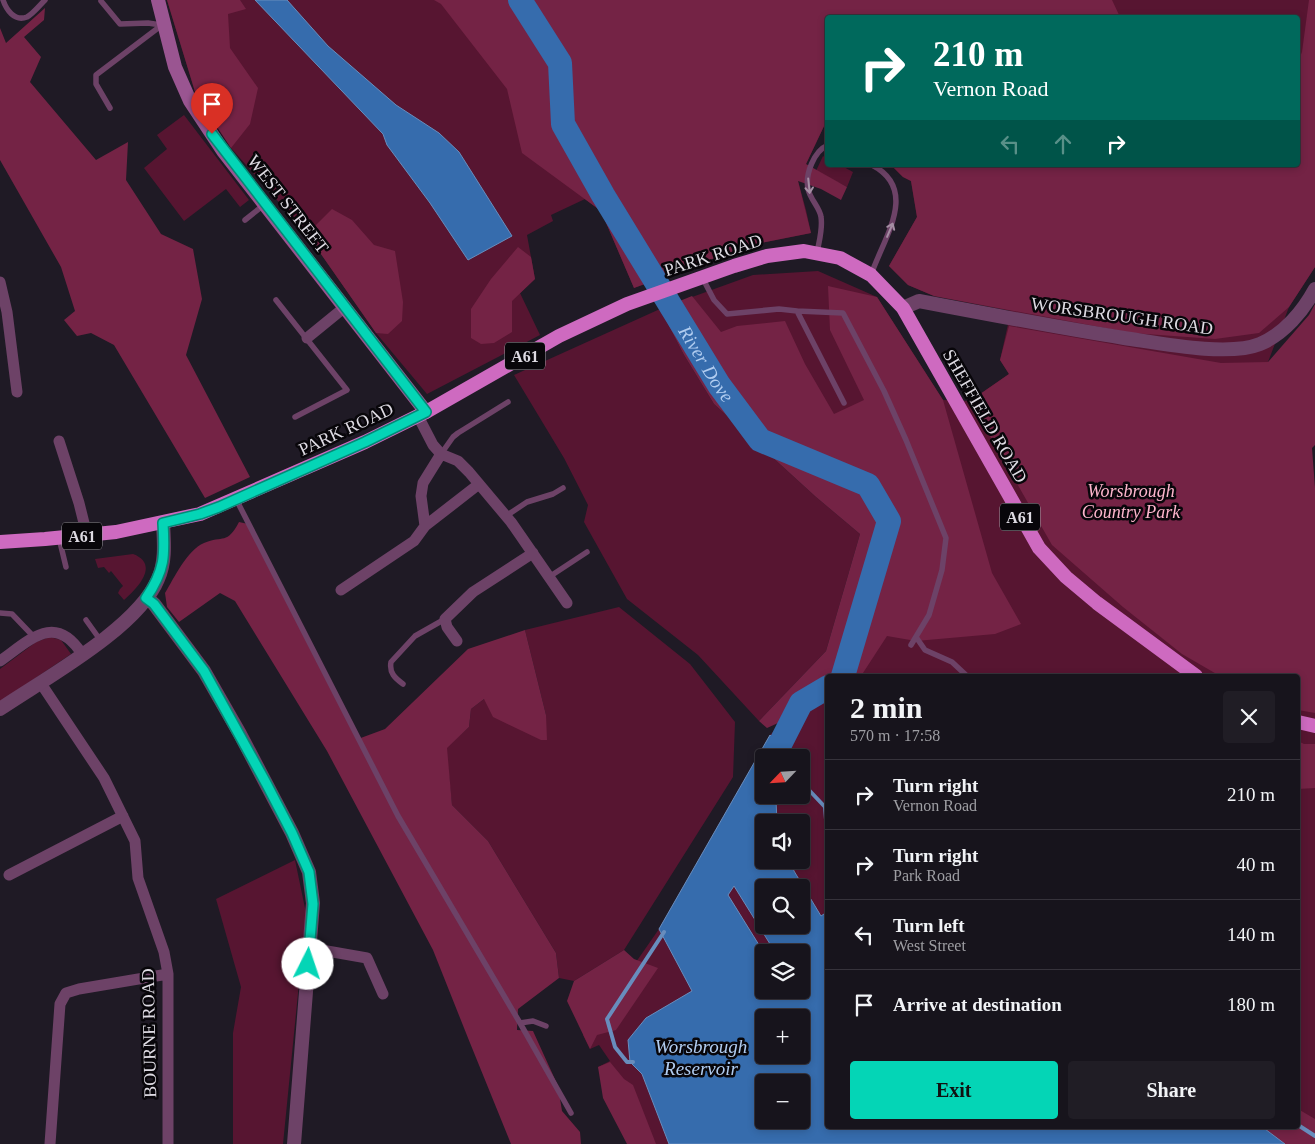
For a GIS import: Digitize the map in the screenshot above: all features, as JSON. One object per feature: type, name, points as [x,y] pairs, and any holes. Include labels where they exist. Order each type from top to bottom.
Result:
[{"type":"highway","name":"PARK ROAD","points":[[0,542],[116,532],[200,514],[365,442],[422,414],[559,336],[627,304],[767,256],[804,251],[840,258],[871,275],[903,308]]},
{"type":"highway","name":"SHEFFIELD ROAD","points":[[903,308],[1039,548],[1066,578],[1096,603],[1193,674]]},
{"type":"highway","points":[[1300,722],[1315,726]]},
{"type":"main road","name":"WEST STREET","points":[[158,0],[175,67],[190,101],[223,151],[345,307],[422,414]]},
{"type":"street","points":[[0,282],[7,312],[17,392]]},
{"type":"street","name":"WORSBROUGH ROAD","points":[[903,308],[919,301],[1044,325],[1156,343],[1207,349],[1226,349],[1259,345],[1272,338],[1300,312],[1315,289]]},
{"type":"street","points":[[307,338],[345,307]]},
{"type":"street","points":[[422,414],[433,445],[441,454],[458,461],[479,484],[508,519],[567,603]]},
{"type":"street","points":[[59,441],[87,535]]},
{"type":"street","points":[[425,526],[421,496],[423,483],[441,454]]},
{"type":"street","points":[[341,590],[414,541],[425,526],[479,484]]},
{"type":"street","points":[[0,709],[101,641],[126,620],[146,598],[158,580],[164,560],[163,523]]},
{"type":"street","points":[[457,641],[447,627],[445,619],[473,592],[533,553]]},
{"type":"street","points":[[146,598],[154,604],[204,671],[240,734],[292,833],[309,872],[313,904],[294,1144]]},
{"type":"street","points":[[0,661],[34,637],[50,631],[63,634],[82,654]]},
{"type":"street","name":"BOURNE ROAD","points":[[40,682],[104,778],[135,841],[138,878],[164,952],[168,974],[168,1144]]},
{"type":"street","points":[[9,875],[123,816]]},
{"type":"street","points":[[310,948],[367,958],[383,994]]},
{"type":"street","points":[[50,1144],[60,1004],[66,993],[78,989],[168,974]]},
{"type":"lane","points":[[3,0],[11,14],[21,18],[27,17],[45,0]]},
{"type":"lane","points":[[101,1],[120,24],[163,24]]},
{"type":"lane","points":[[110,108],[96,84],[96,75],[163,24]]},
{"type":"lane","points":[[817,252],[821,234],[821,216],[808,189],[808,172],[821,148],[825,146]]},
{"type":"lane","points":[[871,275],[897,207],[896,192],[876,167]]},
{"type":"lane","points":[[245,220],[265,204]]},
{"type":"lane","points":[[702,277],[714,300],[728,314],[779,309],[842,313],[884,391],[946,538],[942,570],[929,614],[911,645]]},
{"type":"lane","points":[[276,300],[347,390],[294,417]]},
{"type":"lane","points":[[797,311],[844,403]]},
{"type":"lane","points":[[441,454],[458,432],[508,402]]},
{"type":"lane","points":[[508,519],[527,502],[553,494],[563,488]]},
{"type":"lane","points":[[236,499],[398,816],[571,1113]]},
{"type":"lane","points":[[59,538],[66,567]]},
{"type":"lane","points":[[550,577],[587,552]]},
{"type":"lane","points":[[0,613],[12,614],[34,637]]},
{"type":"lane","points":[[403,684],[394,677],[390,668],[391,662],[416,636],[445,619]]},
{"type":"lane","points":[[86,620],[101,641]]},
{"type":"lane","points":[[916,637],[925,650],[952,662],[965,674]]},
{"type":"lane","points":[[520,1023],[533,1021],[546,1026]]},
{"type":"green space","name":"Worsbrough Country Park","points":[[167,0],[1315,0],[1315,267],[1289,307],[1268,362],[1315,488],[1315,1144],[628,1144],[598,1067],[610,1061],[599,1045],[590,1049],[583,1035],[595,1021],[659,929],[755,761],[755,804],[810,804],[810,749],[762,749],[770,735],[801,703],[825,688],[825,1129],[1300,1129],[1300,674],[844,674],[889,521],[719,385],[670,305],[753,275],[818,271],[877,297],[943,400],[970,401],[1009,374],[1000,360],[1011,311],[934,296],[908,285],[889,266],[917,217],[911,181],[903,177],[893,167],[1300,167],[1300,15],[825,15],[825,124],[798,181],[811,233],[750,245],[634,288],[601,211],[585,199],[551,215],[553,221],[527,235],[535,279],[520,293],[540,335],[427,394],[376,333],[307,234],[231,148],[196,95]]},
{"type":"green space","points":[[167,0],[240,0],[246,9],[228,14],[230,48],[258,88],[250,124],[231,148],[196,95]]},
{"type":"green space","points":[[434,0],[1112,0],[1119,15],[825,15],[825,124],[806,164],[847,187],[841,200],[821,189],[798,181],[811,233],[750,245],[634,288],[601,211],[522,153],[507,89],[441,4]]},
{"type":"green space","points":[[1309,0],[1315,0],[1315,267],[1289,307],[1259,333],[1215,339],[1132,333],[934,296],[908,285],[889,266],[917,217],[911,181],[903,177],[893,167],[1300,167],[1300,57]]},
{"type":"green space","points":[[45,8],[44,20],[24,37],[41,57],[30,82],[96,160],[128,142],[126,180],[161,234],[193,249],[202,299],[186,355],[250,477],[205,498],[114,345],[91,333],[77,336],[64,320],[75,311],[61,267],[0,160],[0,28],[6,43]]},
{"type":"green space","points":[[184,115],[249,200],[240,207],[226,189],[184,221],[144,168],[167,149],[157,135]]},
{"type":"green space","points":[[823,156],[825,158],[825,167],[844,167],[853,172],[847,187],[816,171]]},
{"type":"green space","points":[[332,209],[352,220],[374,245],[395,251],[403,302],[402,321],[388,334],[376,333],[307,234]]},
{"type":"green space","points":[[518,247],[531,257],[535,279],[512,301],[512,332],[494,343],[481,344],[471,338],[471,309],[491,279]]},
{"type":"green space","points":[[828,286],[877,297],[943,400],[992,573],[1021,624],[995,634],[916,641],[887,636],[862,674],[825,674],[825,702],[767,728],[759,721],[826,651],[860,534],[816,497],[714,404],[684,355],[660,309],[692,296],[721,332],[737,326],[785,321],[805,364],[834,414],[864,400],[830,330]]},
{"type":"green space","points":[[1315,304],[1315,445],[1312,448],[1315,488],[1315,713],[1300,710],[1300,674],[1217,674],[1182,654],[1123,607],[1052,545],[970,401],[1009,374],[1000,360],[1009,326],[1221,363],[1268,362],[1309,315]]},
{"type":"green space","points":[[660,309],[684,355],[714,404],[816,497],[860,534],[826,651],[759,721],[698,655],[627,599],[584,522],[588,505],[564,458],[514,375]]},
{"type":"green space","points":[[239,522],[248,524],[358,739],[385,729],[468,649],[525,630],[546,715],[547,740],[541,740],[493,717],[484,699],[471,709],[469,727],[447,748],[452,805],[488,841],[556,953],[559,978],[518,1009],[517,1030],[533,1031],[558,1086],[562,1111],[580,1132],[581,1144],[511,1144],[433,950],[327,751],[235,601],[220,593],[179,622],[167,607],[165,593],[177,572],[192,552],[204,543],[228,537]]},
{"type":"green space","points":[[133,554],[141,558],[146,570],[140,583],[124,600],[118,593],[123,586],[111,571],[109,573],[104,567],[98,568],[95,559]]},
{"type":"green space","points":[[619,607],[690,664],[735,722],[733,777],[624,950],[574,981],[559,978],[556,953],[488,841],[452,805],[446,748],[469,727],[471,709],[484,699],[546,715],[525,630]]},
{"type":"green space","points":[[50,637],[61,640],[71,654],[0,702],[0,669],[36,642]]},
{"type":"green space","points":[[1300,742],[1315,744],[1315,788],[1300,789]]},
{"type":"green space","points":[[295,860],[306,913],[283,1144],[233,1144],[233,1033],[241,987],[216,899]]},
{"type":"green space","points":[[624,950],[634,959],[658,968],[616,1030],[597,1035],[590,1049],[567,1001],[574,981]]},
{"type":"green space","points":[[610,1062],[624,1079],[633,1085],[656,1144],[627,1144],[603,1098],[598,1067]]},
{"type":"green space","points":[[1300,1110],[1315,1119],[1315,1144],[1285,1144],[1265,1129],[1300,1129]]},
{"type":"water","points":[[255,0],[287,0],[328,46],[396,105],[439,133],[459,152],[512,236],[468,260],[430,203],[387,145],[383,134]]},
{"type":"water","name":"Worsbrough Reservoir","points":[[770,735],[786,749],[762,749]]},
{"type":"water","name":"Worsbrough Reservoir","points":[[755,761],[755,804],[776,804],[777,814],[755,814],[755,869],[793,869],[799,879],[755,879],[755,920],[734,886],[728,895],[758,944],[755,944],[755,999],[810,999],[810,944],[770,944],[764,934],[810,934],[810,898],[821,916],[825,913],[825,1129],[1265,1129],[1285,1144],[669,1144],[642,1074],[630,1062],[628,1040],[646,1018],[692,991],[659,929]]},
{"type":"waterway","name":"River Dove","points":[[520,0],[560,63],[563,124],[603,195],[719,385],[760,440],[868,485],[889,521],[844,674]]},
{"type":"waterway","name":"River Dove","points":[[778,749],[801,703],[825,689]]},
{"type":"waterway","points":[[810,791],[825,807]]},
{"type":"waterway","points":[[633,1062],[627,1062],[615,1047],[607,1019],[664,932]]},
{"type":"waterway","points":[[1300,1126],[1315,1136]]},
{"type":"route","points":[[212,134],[223,151],[426,412],[365,442],[219,507],[200,514],[163,523],[164,560],[158,580],[146,598],[154,604],[204,671],[240,734],[292,833],[309,872],[313,904],[308,964]]}]
